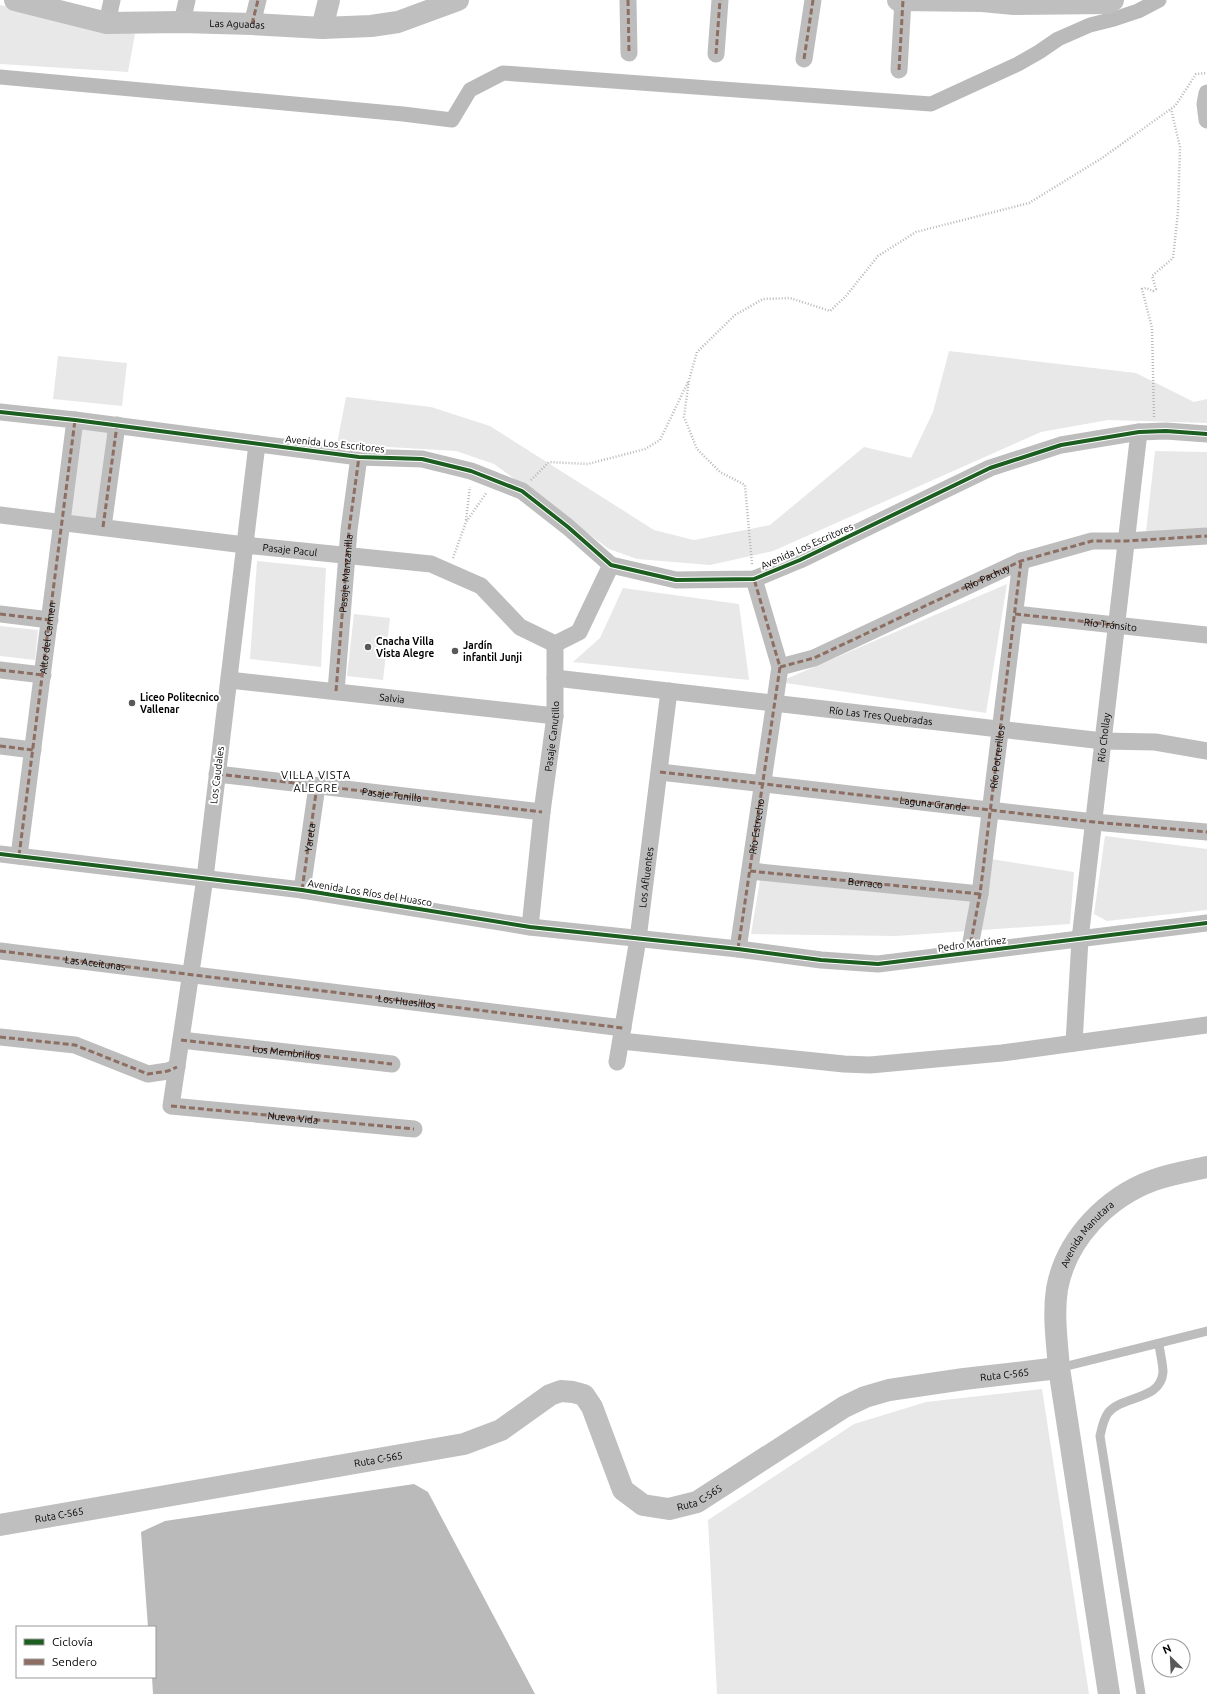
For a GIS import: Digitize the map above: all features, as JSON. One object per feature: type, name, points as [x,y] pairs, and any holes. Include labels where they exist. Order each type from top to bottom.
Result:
[{"type":"main road","name":"Las Aguadas","points":[[15,0],[107,23],[182,22],[322,28],[371,26],[398,22],[458,0]]},
{"type":"main road","points":[[322,28],[329,0]]},
{"type":"main road","points":[[909,0],[1014,2],[1110,1]]},
{"type":"main road","name":"Avenida Manutara","points":[[1059,1368],[1055,1316],[1057,1289],[1069,1256],[1077,1240],[1102,1211],[1118,1198],[1137,1187],[1173,1174],[1207,1167]]},
{"type":"main road","points":[[1059,1368],[1109,1694]]},
{"type":"main road","name":"Ruta C-565","points":[[0,1525],[464,1444],[502,1430],[550,1395],[561,1391],[584,1395],[592,1407],[623,1490],[643,1505],[669,1509],[697,1502],[844,1407],[865,1397],[889,1390],[1059,1368]]},
{"type":"street","points":[[107,23],[112,0]]},
{"type":"street","points":[[182,22],[187,0]]},
{"type":"street","points":[[252,24],[258,0]]},
{"type":"street","points":[[628,0],[629,53]]},
{"type":"street","points":[[716,54],[720,0]]},
{"type":"street","points":[[804,59],[813,0]]},
{"type":"street","points":[[899,70],[909,0]]},
{"type":"street","points":[[1207,93],[1205,104],[1207,120]]},
{"type":"street","name":"Avenida Los Escritores","points":[[0,412],[117,425],[359,457],[422,458],[471,471],[522,491],[568,527],[611,565],[676,580],[754,579],[800,560],[990,468],[1061,445],[1146,432],[1207,434]]},
{"type":"street","name":"Alto del Carmen","points":[[19,856],[75,420]]},
{"type":"street","points":[[103,528],[117,425]]},
{"type":"street","name":"Río Chollay","points":[[1074,1043],[1080,939],[1116,625],[1126,541],[1146,432]]},
{"type":"street","name":"Los Caudales","points":[[171,1106],[205,878],[257,444]]},
{"type":"street","name":"Pasaje Manzanilla","points":[[336,691],[349,530],[359,457]]},
{"type":"street","name":"Pasaje Pacul","points":[[0,516],[245,545],[431,564],[481,586],[520,627],[555,644]]},
{"type":"street","name":"Río Pachuy","points":[[780,667],[814,658],[1021,561],[1092,541],[1126,541],[1207,536]]},
{"type":"street","name":"Río Potrerillos","points":[[969,952],[980,894],[1021,561]]},
{"type":"street","points":[[555,644],[578,632],[611,565]]},
{"type":"street","points":[[754,579],[780,667],[774,703]]},
{"type":"street","points":[[0,614],[50,620]]},
{"type":"street","name":"Río Tránsito","points":[[1015,614],[1207,635]]},
{"type":"street","name":"Pasaje Canutillo","points":[[530,927],[542,812],[555,716],[555,644]]},
{"type":"street","points":[[0,670],[43,675]]},
{"type":"street","name":"Río Las Tres Quebradas","points":[[555,678],[1103,741],[1155,742],[1207,750]]},
{"type":"street","name":"Salvia","points":[[229,680],[555,716]]},
{"type":"street","name":"Los Afluentes","points":[[617,1062],[638,939],[670,691]]},
{"type":"street","name":"Río Estrecho","points":[[738,949],[764,783],[774,703]]},
{"type":"street","points":[[0,746],[33,750]]},
{"type":"street","name":"Laguna Grande","points":[[660,772],[1094,822],[1207,832]]},
{"type":"street","name":"Pasaje Tunilla","points":[[218,774],[542,812]]},
{"type":"street","name":"Yareta","points":[[302,890],[317,786]]},
{"type":"street","name":"Avenida Los Ríos del Huasco","points":[[0,854],[302,890],[530,927],[738,949]]},
{"type":"street","name":"Berraco","points":[[750,871],[980,894]]},
{"type":"street","name":"Pedro Martínez","points":[[738,949],[821,960],[878,964],[1207,923]]},
{"type":"street","name":"Las Aceitunas","points":[[0,951],[191,975]]},
{"type":"street","name":"Los Huesillos","points":[[191,975],[844,1064],[870,1065],[1002,1053],[1207,1025]]},
{"type":"street","points":[[0,1037],[75,1045],[148,1074],[168,1072],[177,1067]]},
{"type":"street","name":"Los Membrillos","points":[[181,1040],[392,1064]]},
{"type":"street","name":"Nueva Vida","points":[[171,1106],[414,1129]]},
{"type":"lane","points":[[1059,1368],[1207,1331]]},
{"type":"lane","points":[[1141,1694],[1100,1436],[1102,1424],[1108,1412],[1117,1405],[1146,1395],[1157,1387],[1163,1373],[1159,1344]]},
{"type":"path","points":[[754,579],[745,485],[720,472],[697,449],[684,417],[690,380],[697,352],[735,315],[763,299],[790,298],[830,311],[846,296],[878,256],[916,232],[1029,203],[1102,158],[1171,109],[1175,106],[1196,74],[1207,73]]},
{"type":"path","points":[[1146,432],[1152,328],[1142,289],[1146,288],[1153,291],[1156,288],[1152,276],[1173,258],[1178,212],[1180,147],[1171,109]]},
{"type":"path","points":[[522,491],[531,479],[549,462],[588,464],[645,449],[660,440],[690,380]]},
{"type":"path","points":[[449,572],[466,522],[471,471]]},
{"type":"path","points":[[466,522],[496,481]]},
{"type":"shaded area","points":[[0,5],[135,34],[128,72],[0,64]]},
{"type":"shaded area","points":[[949,351],[1136,373],[1194,402],[1207,399],[1207,423],[1108,420],[1041,432],[773,551],[710,565],[637,559],[609,549],[494,464],[456,451],[337,444],[346,397],[431,407],[490,426],[654,530],[694,540],[770,525],[864,447],[911,458],[933,412]]},
{"type":"shaded area","points":[[58,356],[127,363],[122,406],[53,399]]},
{"type":"shaded area","points":[[76,420],[115,426],[102,526],[63,522]]},
{"type":"shaded area","points":[[1155,451],[1207,452],[1207,533],[1146,532]]},
{"type":"shaded area","points":[[257,561],[326,568],[321,667],[250,659]]},
{"type":"shaded area","points":[[1007,584],[986,713],[779,682]]},
{"type":"shaded area","points":[[623,588],[739,604],[749,680],[573,662],[600,638]]},
{"type":"shaded area","name":"Cnacha Villa Vista Alegre","points":[[354,614],[390,618],[383,680],[347,676]]},
{"type":"shaded area","points":[[0,626],[38,630],[35,660],[0,656]]},
{"type":"shaded area","points":[[1105,836],[1207,849],[1207,910],[1107,921],[1094,914]]},
{"type":"shaded area","points":[[991,859],[1074,872],[1070,924],[896,936],[751,934],[760,880],[984,901]]},
{"type":"shaded area","points":[[1042,1389],[1089,1694],[717,1694],[708,1520],[854,1424],[926,1402]]},
{"type":"shaded area","points":[[414,1484],[428,1492],[535,1694],[153,1694],[152,1678],[156,1678],[156,1626],[148,1626],[141,1532],[165,1521]]},
{"type":"waterway","points":[[0,77],[403,114],[452,120],[470,90],[503,73],[931,104],[1018,64],[1058,39],[1090,25],[1138,11],[1159,0]]},
{"type":"marked path","points":[[252,24],[258,0]]},
{"type":"marked path","points":[[628,0],[629,53]]},
{"type":"marked path","points":[[716,54],[720,0]]},
{"type":"marked path","points":[[804,59],[813,0]]},
{"type":"marked path","points":[[899,70],[903,0]]},
{"type":"marked path","points":[[19,856],[75,420]]},
{"type":"marked path","points":[[103,527],[117,425]]},
{"type":"marked path","points":[[336,691],[349,530],[359,457]]},
{"type":"marked path","points":[[780,667],[814,658],[1021,561],[1092,541],[1126,541],[1207,536]]},
{"type":"marked path","points":[[969,952],[980,894],[1021,561]]},
{"type":"marked path","points":[[738,949],[780,667],[754,579]]},
{"type":"marked path","points":[[0,614],[50,620]]},
{"type":"marked path","points":[[1015,614],[1116,625]]},
{"type":"marked path","points":[[0,670],[43,675]]},
{"type":"marked path","points":[[0,746],[33,750]]},
{"type":"marked path","points":[[660,772],[1094,822],[1207,832]]},
{"type":"marked path","points":[[217,774],[542,812]]},
{"type":"marked path","points":[[302,890],[317,786]]},
{"type":"marked path","points":[[750,871],[980,894]]},
{"type":"marked path","points":[[0,951],[623,1028]]},
{"type":"marked path","points":[[0,1037],[75,1045],[148,1074],[168,1071],[177,1067]]},
{"type":"marked path","points":[[181,1040],[392,1064]]},
{"type":"marked path","points":[[171,1106],[414,1129]]},
{"type":"cycle path","points":[[0,412],[75,420],[359,457],[422,459],[471,471],[522,491],[568,527],[611,565],[676,580],[754,579],[800,560],[990,468],[1061,445],[1139,432],[1166,431],[1207,434]]},
{"type":"cycle path","points":[[0,854],[302,890],[530,927],[738,949],[821,960],[878,964],[1207,923]]},
{"type":"place","name":"Cnacha Villa Vista Alegre","points":[[368,647]]},
{"type":"place","name":"Jardín infantil Junji","points":[[455,651]]},
{"type":"place","name":"Liceo Politecnico Vallenar","points":[[132,703]]},
{"type":"district","name":"VILLA VISTA ALEGRE","points":[[316,781]]}]
